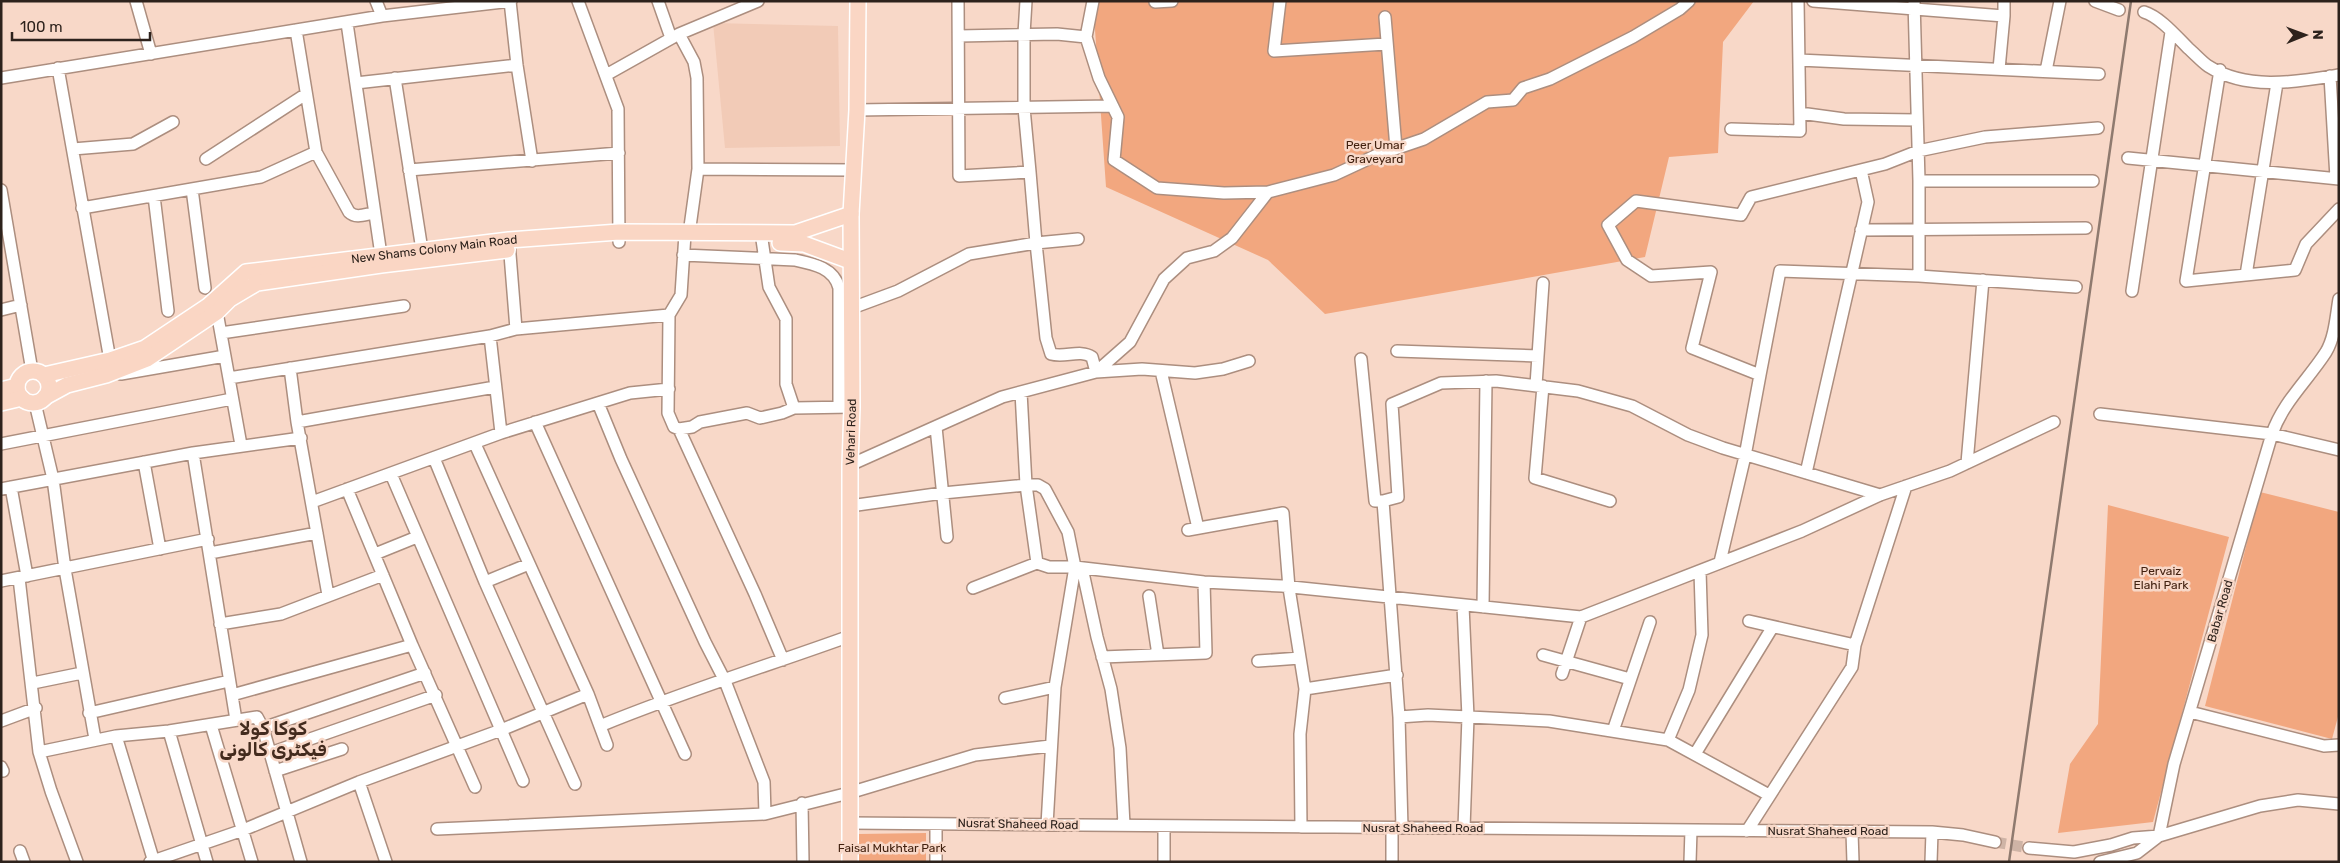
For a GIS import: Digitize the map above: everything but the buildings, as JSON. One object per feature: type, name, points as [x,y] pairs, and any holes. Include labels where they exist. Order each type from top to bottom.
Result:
[{"type":"main road","name":"Vehari Road","points":[[850,862],[850,465],[845,407],[852,308],[850,261],[857,110],[858,1]]},
{"type":"main road","name":"New Shams Colony Main Road","points":[[30,396],[108,368],[145,348],[208,306],[246,272],[422,250],[619,237],[685,242],[762,238],[796,234],[851,214]]},
{"type":"main road","name":"New Shams Colony Main Road","points":[[762,238],[804,244],[850,261]]},
{"type":"main road","name":"New Shams Colony Main Road","points":[[38,373],[108,368],[147,359],[217,312],[230,299],[257,283],[509,245]]},
{"type":"main road","points":[[1,403],[30,396],[48,390],[48,382],[38,373],[22,376],[30,396]]},
{"type":"main road","points":[[1,390],[30,396]]},
{"type":"street","points":[[136,1],[151,54]]},
{"type":"street","points":[[376,1],[382,16]]},
{"type":"street","points":[[1,78],[382,16],[511,1],[517,64],[532,161]]},
{"type":"street","points":[[578,1],[618,110],[619,237]]},
{"type":"street","points":[[658,1],[675,36],[694,62],[698,78],[698,169],[685,242],[681,295],[669,315],[668,414],[674,427],[678,429],[755,594],[783,660]]},
{"type":"street","points":[[606,75],[675,36],[758,1]]},
{"type":"street","points":[[958,1],[959,176],[1030,172]]},
{"type":"street","points":[[1026,1],[1024,108],[1048,348],[1051,354],[1087,354],[1092,356],[1096,372]]},
{"type":"street","points":[[1093,1],[1086,37],[1099,78],[1118,117],[1114,160],[1157,188],[1224,193],[1268,192],[1334,175],[1396,148],[1424,139],[1487,102],[1513,100],[1523,88],[1550,79],[1633,37],[1680,9],[1689,1]]},
{"type":"street","points":[[1155,2],[1172,1]]},
{"type":"street","points":[[1280,1],[1274,51],[1386,44]]},
{"type":"street","points":[[1731,129],[1800,131],[1798,1]]},
{"type":"street","points":[[1813,1],[1914,5],[2004,16]]},
{"type":"street","points":[[1999,69],[2004,1]]},
{"type":"street","points":[[2046,71],[2060,1]]},
{"type":"street","points":[[2095,1],[2119,10]]},
{"type":"street","points":[[1914,5],[1919,181],[1919,276]]},
{"type":"street","points":[[2128,158],[2338,179],[2334,76],[2277,83],[2246,81],[2208,66],[2150,14],[2144,12]]},
{"type":"street","points":[[1385,17],[1396,148]]},
{"type":"street","points":[[347,23],[381,255]]},
{"type":"street","points":[[296,30],[316,152],[349,212],[352,215],[358,216],[374,213]]},
{"type":"street","points":[[2132,291],[2171,32]]},
{"type":"street","points":[[959,36],[1057,34],[1086,37]]},
{"type":"street","points":[[1799,60],[2099,74]]},
{"type":"street","points":[[356,83],[517,64]]},
{"type":"street","points":[[58,68],[108,368],[225,356]]},
{"type":"street","points":[[2220,70],[2186,281],[2295,270],[2306,244],[2339,209]]},
{"type":"street","points":[[396,78],[422,250]]},
{"type":"street","points":[[2246,275],[2261,171],[2277,83]]},
{"type":"street","points":[[206,159],[306,94]]},
{"type":"street","points":[[857,110],[960,110],[1112,106]]},
{"type":"street","points":[[1800,113],[1844,120],[1917,120]]},
{"type":"street","points":[[73,149],[133,144],[173,122]]},
{"type":"street","points":[[1760,375],[1692,348],[1711,272],[1651,276],[1627,260],[1608,225],[1636,201],[1741,215],[1751,197],[1861,170],[1918,151],[1985,137],[2098,128]]},
{"type":"street","points":[[82,208],[261,177],[316,152]]},
{"type":"street","points":[[409,170],[619,153]]},
{"type":"street","points":[[698,169],[853,170]]},
{"type":"street","points":[[1806,472],[1868,202],[1861,170]]},
{"type":"street","points":[[1919,181],[2093,181]]},
{"type":"street","points":[[192,189],[205,288]]},
{"type":"street","points":[[1,190],[21,305],[38,373]]},
{"type":"street","points":[[1096,372],[1130,342],[1164,279],[1187,258],[1214,251],[1232,238],[1268,192]]},
{"type":"street","points":[[154,196],[168,311]]},
{"type":"street","points":[[1861,230],[2086,228]]},
{"type":"street","points":[[762,238],[769,287],[786,319],[786,384],[794,408]]},
{"type":"street","points":[[852,308],[898,291],[968,254],[1036,243],[1078,239]]},
{"type":"street","points":[[678,429],[692,428],[700,422],[747,413],[760,418],[794,408],[845,407],[840,310],[837,280],[832,274],[811,264],[796,260],[765,260],[685,242]]},
{"type":"street","points":[[509,245],[516,330]]},
{"type":"street","points":[[1720,562],[1745,456],[1780,272],[1919,276],[2076,287]]},
{"type":"street","points":[[1967,464],[1983,280]]},
{"type":"street","points":[[1543,283],[1538,356],[1540,386],[1535,478],[1610,501]]},
{"type":"street","name":"Babar Road","points":[[2159,836],[2174,764],[2272,434],[2278,417],[2326,351],[2332,336],[2339,299]]},
{"type":"street","points":[[1,310],[21,305]]},
{"type":"street","points":[[221,333],[404,306]]},
{"type":"street","points":[[217,312],[241,445]]},
{"type":"street","points":[[229,378],[490,336],[516,330],[669,315]]},
{"type":"street","points":[[490,336],[501,433]]},
{"type":"street","points":[[1397,352],[1538,356]]},
{"type":"street","points":[[1361,359],[1375,501],[1398,497],[1392,404],[1441,383],[1486,381],[1578,391],[1632,406],[1688,435],[1745,456],[1806,472],[1880,495]]},
{"type":"street","points":[[850,465],[1002,397],[1096,372],[1142,369],[1195,373],[1223,369],[1249,361]]},
{"type":"street","points":[[290,368],[297,422],[328,595]]},
{"type":"street","points":[[1161,371],[1193,529],[1282,513],[1289,588],[1305,689],[1300,734],[1301,827]]},
{"type":"street","points":[[1483,607],[1486,381]]},
{"type":"street","points":[[297,422],[495,387]]},
{"type":"street","points":[[312,502],[535,422],[630,393],[668,389]]},
{"type":"street","points":[[1020,392],[1026,486],[1037,563]]},
{"type":"street","points":[[30,396],[44,436],[53,479],[65,569],[95,739]]},
{"type":"street","points":[[1,444],[232,399]]},
{"type":"street","points":[[598,403],[621,459],[705,642],[725,681],[764,782],[765,814]]},
{"type":"street","points":[[2100,414],[2272,434],[2339,450]]},
{"type":"street","points":[[535,422],[685,754]]},
{"type":"street","points":[[973,588],[1037,563],[1049,568],[1079,567],[1204,582],[1289,588],[1581,617],[1802,531],[1880,495],[1967,464],[2054,422]]},
{"type":"street","points":[[936,426],[947,537]]},
{"type":"street","points":[[77,862],[39,752],[23,577],[6,488],[193,452],[300,438]]},
{"type":"street","points":[[474,444],[588,694],[607,745]]},
{"type":"street","points":[[193,452],[236,720]]},
{"type":"street","points":[[434,458],[485,582],[575,784]]},
{"type":"street","points":[[144,462],[160,549]]},
{"type":"street","points":[[391,474],[523,781]]},
{"type":"street","points":[[850,506],[943,493],[1038,485],[1044,489],[1068,532],[1111,690],[1120,748],[1124,826]]},
{"type":"street","points":[[1747,831],[1852,667],[1855,644],[1906,486]]},
{"type":"street","points":[[347,489],[412,645],[459,746],[475,788]]},
{"type":"street","points":[[1383,501],[1392,599],[1399,717],[1397,828],[1392,862]]},
{"type":"street","points":[[210,553],[317,533]]},
{"type":"street","points":[[375,554],[417,537]]},
{"type":"street","points":[[1,582],[208,539]]},
{"type":"street","points":[[485,582],[530,564]]},
{"type":"street","points":[[1047,825],[1050,746],[1055,687],[1079,567]]},
{"type":"street","points":[[1668,740],[1689,690],[1702,635],[1700,571]]},
{"type":"street","points":[[220,624],[281,614],[383,575]]},
{"type":"street","points":[[1102,657],[1206,653],[1204,582]]},
{"type":"street","points":[[1150,596],[1158,655]]},
{"type":"street","points":[[1463,606],[1468,717],[1464,828]]},
{"type":"street","points":[[1562,674],[1568,662],[1581,617]]},
{"type":"street","points":[[1749,621],[1772,628],[1855,644]]},
{"type":"street","points":[[1613,731],[1650,622]]},
{"type":"street","points":[[1695,754],[1772,628]]},
{"type":"street","points":[[600,726],[661,701],[725,681],[850,636]]},
{"type":"street","points":[[232,695],[412,645]]},
{"type":"street","points":[[1543,655],[1630,679]]},
{"type":"street","points":[[1258,661],[1300,658]]},
{"type":"street","points":[[32,683],[82,673]]},
{"type":"street","points":[[262,728],[425,673]]},
{"type":"street","points":[[1305,689],[1397,674]]},
{"type":"street","points":[[89,713],[229,681]]},
{"type":"street","points":[[1005,698],[1055,687]]},
{"type":"street","points":[[116,736],[152,861],[243,830],[359,782],[501,730],[588,694]]},
{"type":"street","points":[[270,753],[436,695]]},
{"type":"street","points":[[1,721],[36,708]]},
{"type":"street","points":[[2190,712],[2324,746],[2339,745]]},
{"type":"street","points":[[1399,717],[1428,715],[1549,721],[1668,740],[1770,795]]},
{"type":"street","points":[[39,752],[95,739],[168,731],[257,717],[270,753],[301,862]]},
{"type":"street","points":[[211,725],[252,862]]},
{"type":"street","points":[[168,731],[207,862]]},
{"type":"street","points":[[437,829],[765,814],[802,803],[849,793],[975,755],[1050,746]]},
{"type":"street","points":[[275,771],[342,749]]},
{"type":"street","points":[[359,782],[386,862]]},
{"type":"street","points":[[2029,848],[2057,852],[2087,850],[2133,838],[2159,836],[2260,806],[2298,800],[2339,804]]},
{"type":"street","points":[[802,803],[803,862]]},
{"type":"street","name":"Nusrat Shaheed Road","points":[[850,823],[1932,832],[1963,835],[1996,842]]},
{"type":"street","points":[[936,824],[936,862]]},
{"type":"street","points":[[1164,826],[1164,862]]},
{"type":"street","points":[[1690,862],[1691,830]]},
{"type":"street","points":[[1852,832],[1853,862]]},
{"type":"street","points":[[1931,862],[1932,832]]},
{"type":"street","points":[[2100,862],[2137,853],[2159,836]]},
{"type":"street","points":[[20,851],[24,862]]},
{"type":"shaded area","points":[[713,23],[838,26],[840,146],[725,148]]},
{"type":"green space","name":"Peer Umar Graveyard","points":[[1093,1],[1754,1],[1723,42],[1718,153],[1669,157],[1645,257],[1325,314],[1268,260],[1106,187]]},
{"type":"green space","points":[[2260,492],[2339,512],[2339,713],[2332,739],[2205,706]]},
{"type":"green space","name":"Pervaiz Elahi Park","points":[[2108,505],[2229,537],[2153,822],[2058,833],[2070,764],[2098,724]]},
{"type":"green space","name":"Faisal Mukhtar Park","points":[[926,833],[926,862],[859,862],[858,834]]},
{"type":"tunnel","points":[[1995,842],[2029,848]]},
{"type":"railway","points":[[2009,862],[2131,1]]},
{"type":"district","name":"کوکا کولا فیکٹری کالونی","points":[[273,740]]}]
